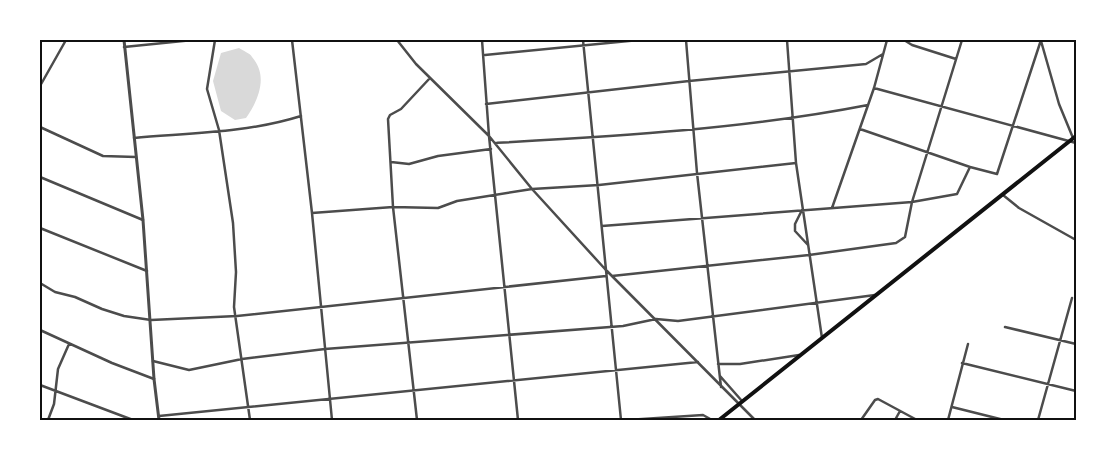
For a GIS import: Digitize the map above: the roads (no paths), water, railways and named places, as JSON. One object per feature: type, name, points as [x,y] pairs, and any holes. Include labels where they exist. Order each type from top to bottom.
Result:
[{"type":"highway","points":[[719,420],[1074,140]]},
{"type":"street","points":[[40,86],[66,40]]},
{"type":"street","points":[[124,40],[143,220],[154,379],[159,418],[249,406],[414,392],[698,362]]},
{"type":"street","points":[[124,47],[194,40]]},
{"type":"street","points":[[215,40],[207,89],[219,130],[233,222],[236,272],[234,307],[237,316],[250,420]]},
{"type":"street","points":[[292,40],[312,213],[319,305],[332,420]]},
{"type":"street","points":[[397,40],[430,78],[489,136],[532,189],[605,269],[755,420]]},
{"type":"street","points":[[482,40],[489,136],[518,420]]},
{"type":"street","points":[[583,40],[587,93],[599,184],[605,269],[621,420]]},
{"type":"street","points":[[484,55],[584,47],[639,40]]},
{"type":"street","points":[[686,40],[697,173],[721,386]]},
{"type":"street","points":[[787,40],[791,71],[796,163],[822,338]]},
{"type":"street","points":[[832,208],[874,88],[887,40]]},
{"type":"street","points":[[904,40],[912,45],[956,59]]},
{"type":"street","points":[[612,276],[809,255],[896,244],[902,240],[907,232],[912,202],[943,108],[962,40]]},
{"type":"street","points":[[860,130],[970,167],[997,174],[1041,40],[1059,104],[1074,140]]},
{"type":"street","points":[[486,104],[689,81],[866,64],[883,54]]},
{"type":"street","points":[[418,420],[394,207],[390,115],[401,109],[430,78]]},
{"type":"street","points":[[874,88],[1014,127],[1074,140]]},
{"type":"street","points":[[495,143],[693,129],[794,118],[868,105]]},
{"type":"street","points":[[134,138],[270,126],[301,116]]},
{"type":"street","points":[[40,127],[102,156],[136,157]]},
{"type":"street","points":[[391,162],[409,164],[438,156],[491,149]]},
{"type":"street","points":[[312,213],[394,207],[438,208],[457,201],[532,189],[599,184],[796,163]]},
{"type":"street","points":[[602,226],[803,208],[832,208],[912,202],[957,194],[970,167]]},
{"type":"street","points":[[40,176],[143,220]]},
{"type":"street","points":[[1003,195],[1019,208],[1076,240]]},
{"type":"street","points":[[803,208],[795,224],[795,231],[800,240],[808,245]]},
{"type":"street","points":[[40,228],[147,271]]},
{"type":"street","points":[[40,282],[55,292],[75,297],[102,309],[124,316],[151,320],[237,316],[319,305],[606,276]]},
{"type":"street","points":[[153,361],[189,370],[242,359],[325,349],[634,325],[656,320],[678,321],[880,294]]},
{"type":"street","points":[[1038,420],[1072,298]]},
{"type":"street","points":[[1005,327],[1076,344]]},
{"type":"street","points":[[40,330],[154,379]]},
{"type":"street","points":[[48,420],[56,392],[58,369],[69,344]]},
{"type":"street","points":[[948,420],[968,344]]},
{"type":"street","points":[[718,364],[740,364],[800,355]]},
{"type":"street","points":[[962,363],[1076,391]]},
{"type":"street","points":[[719,375],[742,401]]},
{"type":"street","points":[[40,385],[133,420]]},
{"type":"street","points":[[861,420],[875,400],[878,399],[917,420]]},
{"type":"street","points":[[952,407],[1004,420]]},
{"type":"street","points":[[895,420],[900,411]]},
{"type":"street","points":[[626,420],[703,415],[712,420]]}]
